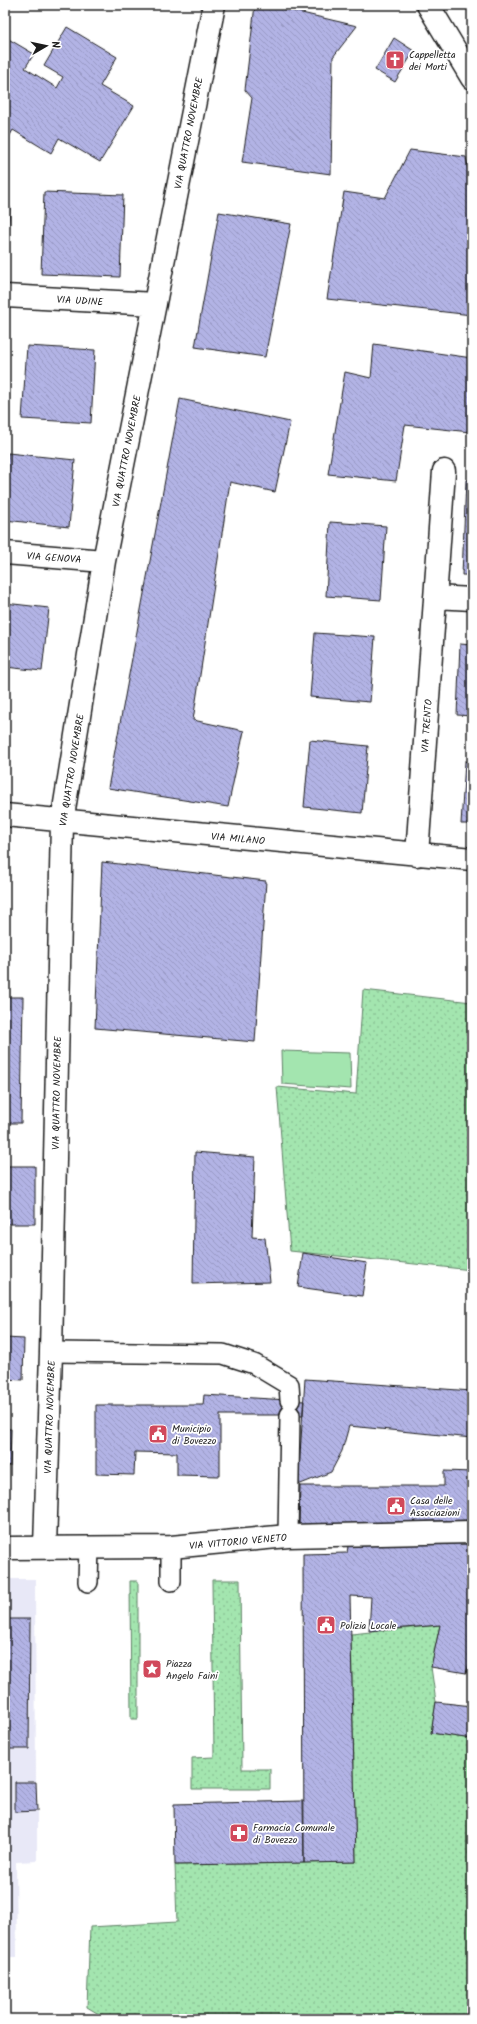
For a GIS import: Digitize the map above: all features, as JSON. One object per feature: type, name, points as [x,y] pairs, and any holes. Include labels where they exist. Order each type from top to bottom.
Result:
[{"type":"street","name":"VIA QUATTRO NOVEMBRE","points":[[45,1547],[51,1352],[62,822],[104,561],[214,5]]},
{"type":"street","points":[[428,5],[472,78]]},
{"type":"street","name":"VIA UDINE","points":[[5,296],[155,304]]},
{"type":"street","name":"VIA TRENTO","points":[[417,855],[444,471]]},
{"type":"street","name":"VIA GENOVA","points":[[5,553],[104,561]]},
{"type":"street","points":[[435,597],[472,599]]},
{"type":"street","name":"VIA MILANO","points":[[5,815],[62,822],[472,859]]},
{"type":"street","name":"VIA VITTORIO VENETO","points":[[5,1548],[171,1547],[288,1536],[472,1532]]},
{"type":"lane","points":[[51,1352],[223,1354],[254,1364],[289,1385],[288,1536]]},
{"type":"lane","points":[[88,1582],[89,1547]]},
{"type":"lane","points":[[171,1547],[171,1581]]},
{"type":"shaded area","points":[[5,1579],[35,1579],[36,1782],[15,1782],[15,1812],[37,1811],[37,1861],[16,1862],[17,1957],[5,1957]]},
{"type":"green space","points":[[363,990],[472,1002],[472,1270],[290,1251],[277,1087],[356,1094]]},
{"type":"green space","points":[[281,1051],[350,1053],[351,1089],[282,1084]]},
{"type":"green space","points":[[212,1580],[240,1580],[242,1769],[270,1769],[270,1789],[192,1789],[192,1758],[214,1757]]},
{"type":"green space","points":[[130,1581],[138,1581],[138,1719],[131,1719]]},
{"type":"green space","points":[[440,1625],[431,1667],[436,1702],[431,1733],[472,1739],[472,1835],[468,1854],[472,1854],[472,2019],[301,2019],[165,2016],[107,2019],[87,2007],[90,1927],[177,1922],[175,1865],[356,1862],[351,1634]]},
{"type":"building","points":[[255,5],[268,5],[357,26],[333,57],[331,174],[242,162],[252,98],[245,90]]},
{"type":"building","points":[[67,27],[117,57],[100,86],[134,106],[100,162],[59,138],[51,153],[13,130],[5,144],[5,37],[34,54],[25,68],[57,88],[63,77],[44,66]]},
{"type":"building","name":"Cappelletta dei Morti","points":[[394,38],[414,51],[395,82],[375,70]]},
{"type":"building","points":[[410,150],[466,157],[472,187],[472,315],[327,299],[344,192],[385,198]]},
{"type":"building","points":[[44,192],[123,195],[120,277],[41,274]]},
{"type":"building","points":[[5,206],[10,207],[7,255],[5,255]]},
{"type":"building","points":[[219,212],[291,224],[265,357],[195,347]]},
{"type":"building","points":[[374,344],[472,358],[472,413],[470,432],[405,425],[396,481],[328,474],[345,372],[371,378]]},
{"type":"building","points":[[27,346],[95,350],[91,423],[22,419]]},
{"type":"building","points":[[180,399],[290,422],[275,492],[230,482],[193,720],[244,731],[228,807],[108,788]]},
{"type":"building","points":[[8,453],[75,460],[69,527],[5,520],[5,480]]},
{"type":"building","points":[[466,480],[472,480],[472,575],[462,575]]},
{"type":"building","points":[[330,522],[386,526],[381,600],[326,596]]},
{"type":"building","points":[[5,603],[49,608],[42,671],[5,667]]},
{"type":"building","points":[[315,633],[375,637],[370,702],[310,697]]},
{"type":"building","points":[[460,644],[472,645],[472,716],[457,715]]},
{"type":"building","points":[[310,740],[368,746],[362,813],[304,807]]},
{"type":"building","points":[[465,761],[472,762],[472,824],[461,824]]},
{"type":"building","points":[[102,862],[266,881],[255,1042],[95,1028]]},
{"type":"building","points":[[5,997],[23,997],[21,1123],[5,1123]]},
{"type":"building","points":[[195,1152],[255,1157],[252,1237],[265,1238],[270,1282],[193,1284]]},
{"type":"building","points":[[5,1166],[35,1166],[35,1224],[5,1224]]},
{"type":"building","points":[[303,1253],[367,1263],[362,1296],[298,1287]]},
{"type":"building","points":[[5,1338],[24,1339],[23,1380],[5,1379]]},
{"type":"building","points":[[305,1379],[472,1391],[472,1438],[349,1426],[342,1451],[331,1472],[298,1485]]},
{"type":"building","name":"Municipio di Bovezzo","points":[[204,1395],[304,1401],[303,1415],[220,1415],[220,1476],[177,1475],[177,1453],[135,1452],[134,1475],[96,1474],[96,1405],[203,1405]]},
{"type":"building","points":[[5,1429],[11,1429],[10,1466],[5,1466]]},
{"type":"building","points":[[444,1471],[472,1472],[472,1520],[299,1525],[300,1486],[444,1486]]},
{"type":"building","points":[[472,1542],[472,1656],[466,1673],[431,1667],[440,1625],[369,1631],[371,1597],[350,1596],[356,1862],[304,1863],[303,1554],[347,1553],[348,1546]]},
{"type":"building","points":[[5,1619],[30,1619],[29,1749],[5,1749]]},
{"type":"building","points":[[436,1702],[472,1706],[472,1739],[431,1733]]},
{"type":"building","points":[[15,1782],[36,1782],[37,1811],[15,1812]]},
{"type":"building","name":"Farmacia Comunale di Bovezzo","points":[[303,1801],[304,1863],[175,1865],[174,1804]]},
{"type":"place","name":"Cappelletta dei Morti","points":[[395,60]]},
{"type":"place","name":"Municipio di Bovezzo","points":[[158,1434]]},
{"type":"place","name":"Casa delle Associazioni","points":[[396,1506]]},
{"type":"place","name":"Polizia Locale","points":[[326,1625]]},
{"type":"place","name":"Piazza Angelo Faini","points":[[152,1669]]},
{"type":"place","name":"Farmacia Comunale di Bovezzo","points":[[239,1833]]}]
